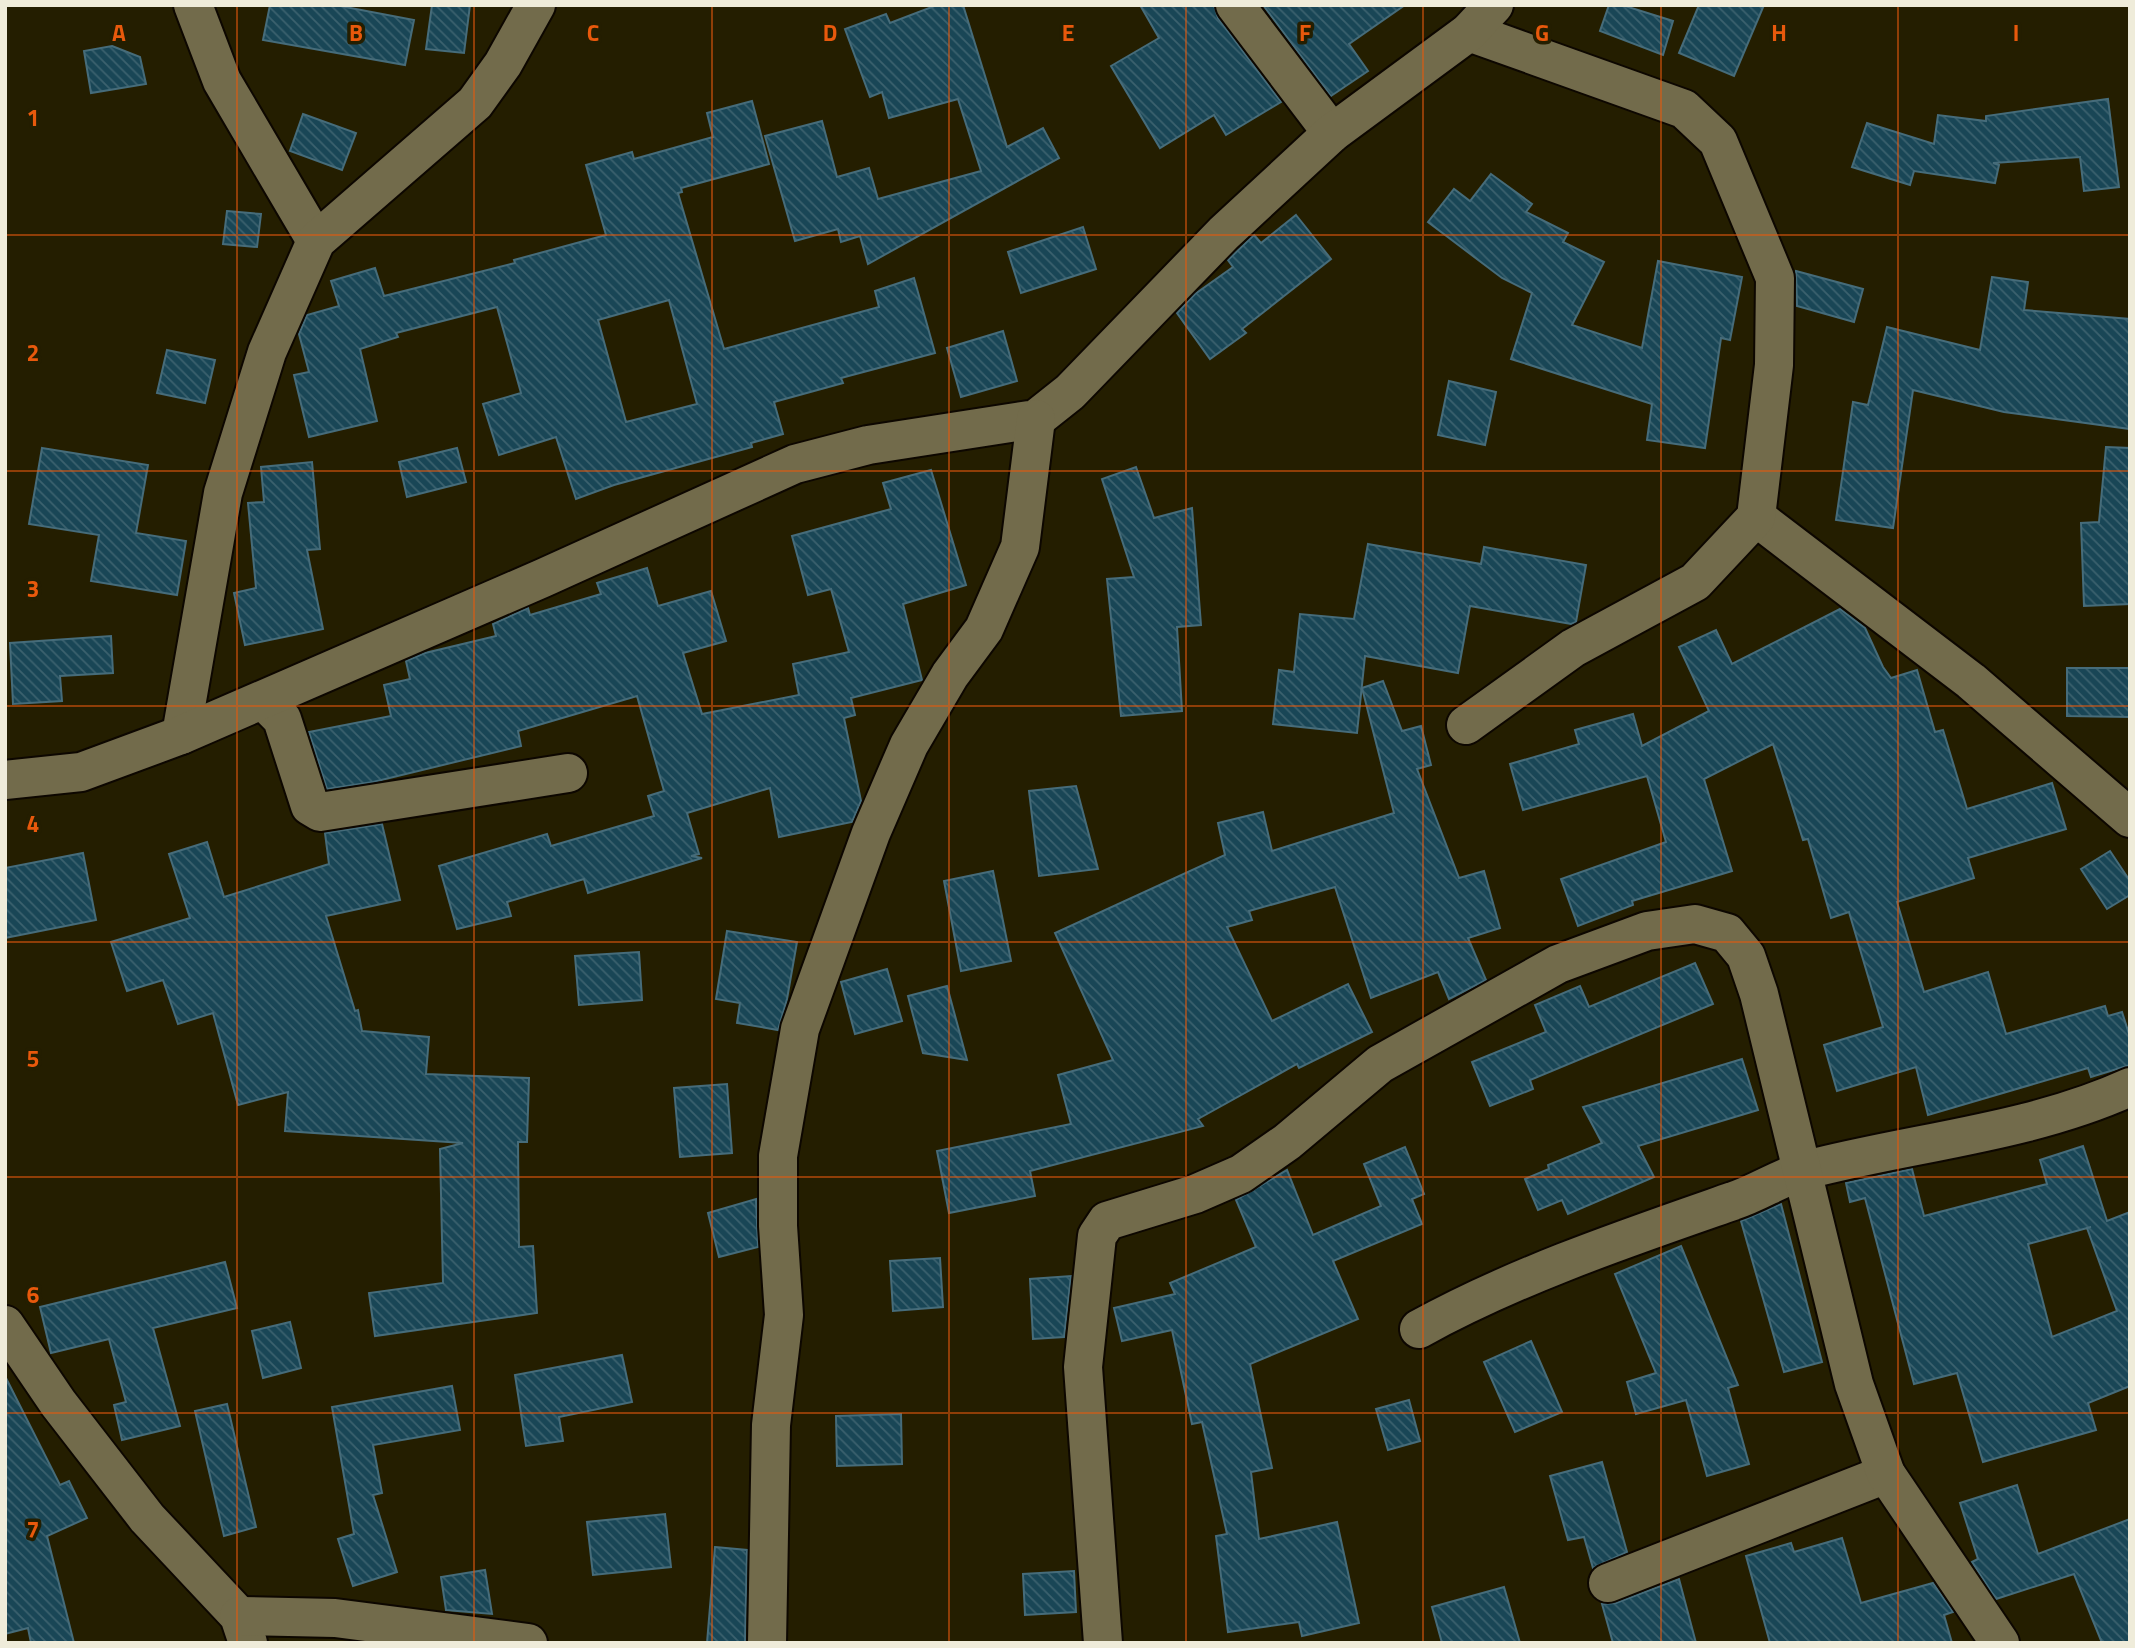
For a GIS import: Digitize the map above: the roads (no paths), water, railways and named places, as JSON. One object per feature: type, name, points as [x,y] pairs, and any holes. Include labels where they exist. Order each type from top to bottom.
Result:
[{"type":"street","points":[[193,5],[222,81],[316,241]]},
{"type":"street","points":[[181,735],[223,493],[267,352],[316,241],[475,103],[503,64],[536,5]]},
{"type":"street","points":[[1235,5],[1332,134]]},
{"type":"street","points":[[5,780],[81,772],[181,735],[264,701],[795,464],[868,445],[1036,419],[1070,392],[1224,233],[1332,134],[1481,18],[1684,109],[1718,141],[1775,278],[1774,365],[1756,517],[1695,582],[1573,648],[1466,725]]},
{"type":"street","points":[[767,1643],[771,1425],[784,1315],[778,1226],[778,1156],[800,1029],[871,833],[909,745],[950,675],[984,629],[1020,547],[1036,419]]},
{"type":"street","points":[[1756,517],[1971,681],[2130,818]]},
{"type":"street","points":[[264,701],[282,719],[310,806],[320,813],[568,773]]},
{"type":"street","points":[[1102,1643],[1083,1367],[1097,1236],[1108,1221],[1195,1194],[1241,1174],[1287,1142],[1381,1064],[1558,964],[1647,931],[1695,924],[1727,933],[1746,956],[1769,1031],[1854,1384],[1886,1474],[2000,1643]]},
{"type":"street","points":[[1419,1329],[1474,1299],[1630,1237],[1755,1194],[1803,1171],[2033,1118],[2109,1097],[2130,1087]]},
{"type":"street","points":[[5,1325],[58,1403],[147,1518],[243,1629],[335,1618],[528,1643]]},
{"type":"street","points":[[1608,1583],[1886,1474]]}]
